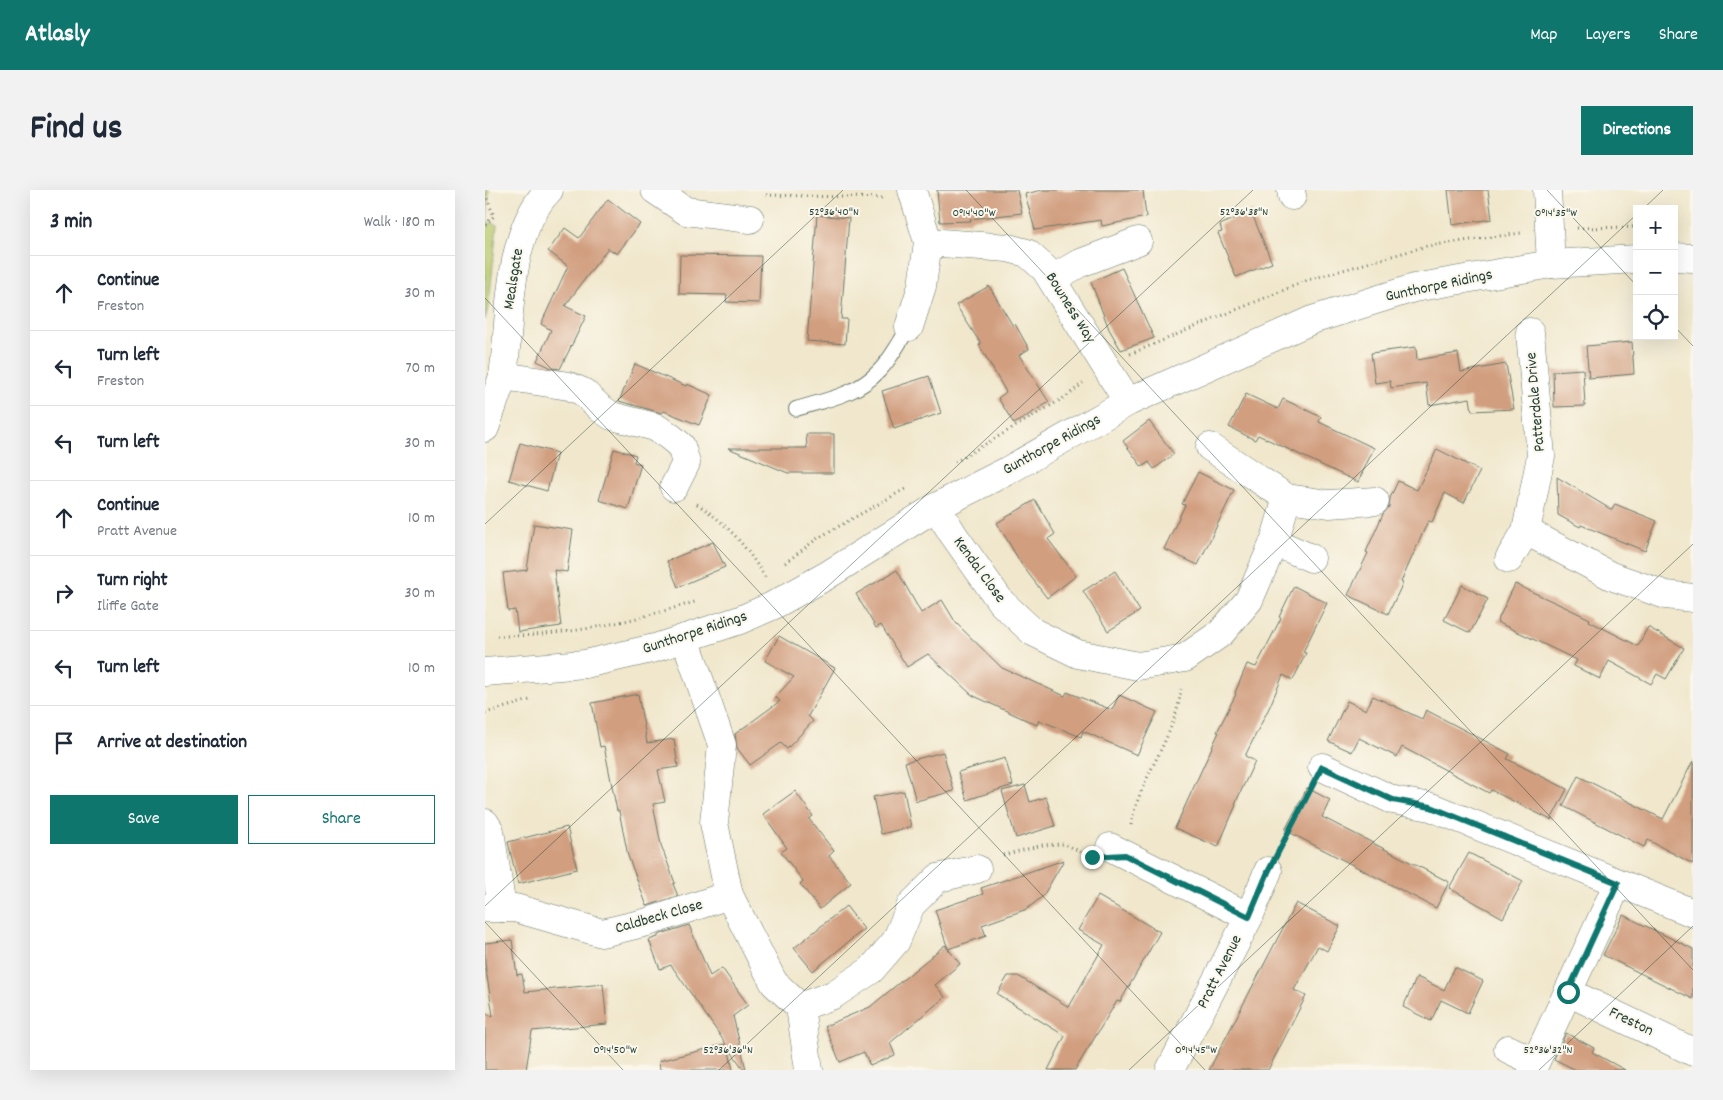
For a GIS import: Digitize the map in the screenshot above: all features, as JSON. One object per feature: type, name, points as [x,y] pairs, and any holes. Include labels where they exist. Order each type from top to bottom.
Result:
[{"type":"street","name":"Mealsgate","points":[[485,428],[503,376],[508,319],[519,246],[527,223],[549,190]]},
{"type":"street","points":[[655,190],[686,211],[750,219]]},
{"type":"street","points":[[1547,190],[1551,230],[1551,264]]},
{"type":"street","points":[[909,327],[922,286],[928,242],[914,195]]},
{"type":"street","points":[[1051,279],[1078,264],[1138,241]]},
{"type":"street","name":"Bowness Way","points":[[928,242],[1008,248],[1027,253],[1045,268],[1129,402]]},
{"type":"street","points":[[1678,257],[1693,258]]},
{"type":"street","name":"Gunthorpe Ridings","points":[[485,672],[585,664],[655,648],[740,620],[772,606],[826,576],[936,507],[1007,471],[1129,402],[1312,320],[1414,288],[1551,264],[1633,258]]},
{"type":"street","name":"Patterdale Drive","points":[[1509,559],[1526,531],[1541,456],[1530,332]]},
{"type":"street","points":[[503,376],[569,386],[583,392],[612,416],[655,427],[681,446],[686,463],[674,487]]},
{"type":"street","points":[[1210,447],[1287,498],[1329,504],[1375,501]]},
{"type":"street","name":"Kendal Close","points":[[936,507],[1001,602],[1033,632],[1078,654],[1138,666],[1185,658],[1221,632],[1249,600],[1274,542],[1287,498]]},
{"type":"street","points":[[1526,531],[1611,576],[1666,595],[1693,598]]},
{"type":"street","points":[[1274,542],[1311,558]]},
{"type":"street","points":[[685,638],[722,745],[714,823],[729,895],[774,983],[800,1007],[809,1070]]},
{"type":"street","points":[[1322,767],[1393,800],[1431,807],[1693,913]]},
{"type":"street","name":"Caldbeck Close","points":[[485,823],[490,831],[494,908],[515,908],[602,933],[648,922],[729,895]]},
{"type":"street","points":[[1118,851],[1249,917]]},
{"type":"street","points":[[800,1007],[833,995],[871,970],[896,941],[911,905],[938,878],[977,869]]},
{"type":"street","name":"Pratt Avenue","points":[[1170,1070],[1249,917],[1268,872]]},
{"type":"street","points":[[1508,1049],[1534,1066],[1618,883]]},
{"type":"street","name":"Freston","points":[[1568,992],[1693,1052]]},
{"type":"lane","points":[[796,409],[847,394],[860,387],[879,371],[909,327]]},
{"type":"path","points":[[485,194],[494,216],[485,226]]},
{"type":"path","points":[[761,194],[914,195]]},
{"type":"path","points":[[952,463],[1067,396],[1105,364]]},
{"type":"path","points":[[781,566],[818,538],[912,485]]},
{"type":"path","points":[[674,487],[715,516],[737,537],[766,578],[757,580]]},
{"type":"path","points":[[497,636],[544,634],[602,626],[661,612],[706,598]]},
{"type":"path","points":[[1118,851],[1180,701],[1185,658]]},
{"type":"path","points":[[1268,872],[1322,767]]},
{"type":"path","points":[[977,869],[995,858],[1043,844],[1065,844],[1083,853]]},
{"type":"green space","points":[[485,190],[489,190],[487,222],[497,225],[489,304],[485,320]]},
{"type":"building","points":[[937,190],[1017,190],[1022,213],[970,219],[971,221],[940,222]]},
{"type":"building","points":[[1042,190],[1143,190],[1146,217],[1102,226],[1101,220],[1035,230],[1025,194]]},
{"type":"building","points":[[1448,190],[1488,190],[1492,219],[1452,225]]},
{"type":"building","points":[[608,199],[640,224],[617,254],[608,248],[565,306],[586,316],[560,369],[552,368],[537,361],[551,330],[541,324],[568,266],[548,251],[565,228],[579,238]]},
{"type":"building","points":[[1251,211],[1272,263],[1236,277],[1218,233],[1222,232],[1220,225]]},
{"type":"building","points":[[817,215],[849,218],[841,319],[847,319],[845,344],[807,341]]},
{"type":"building","points":[[680,255],[761,256],[759,303],[726,302],[727,295],[679,294]]},
{"type":"building","points":[[1122,268],[1154,338],[1121,350],[1109,329],[1091,282]]},
{"type":"building","points":[[989,286],[1013,326],[1015,324],[1029,349],[1019,355],[1049,402],[1014,424],[998,398],[1006,392],[979,345],[981,344],[956,305]]},
{"type":"building","points":[[1632,342],[1634,374],[1589,378],[1586,346]]},
{"type":"building","points":[[1416,347],[1417,360],[1458,353],[1461,372],[1506,364],[1514,409],[1472,411],[1470,398],[1429,405],[1426,383],[1391,388],[1390,381],[1375,383],[1371,353]]},
{"type":"building","points":[[635,364],[712,395],[699,425],[664,411],[662,413],[619,401]]},
{"type":"building","points":[[1583,369],[1585,406],[1554,407],[1553,371]]},
{"type":"building","points":[[929,376],[941,413],[894,429],[882,391]]},
{"type":"building","points":[[1246,394],[1278,409],[1283,399],[1321,417],[1319,422],[1374,448],[1358,482],[1258,435],[1255,440],[1229,427]]},
{"type":"building","points":[[1149,421],[1174,454],[1154,469],[1149,462],[1142,467],[1123,441]]},
{"type":"building","points":[[806,434],[834,434],[834,473],[788,473],[728,448],[807,448]]},
{"type":"building","points":[[520,443],[557,453],[547,491],[509,480]]},
{"type":"building","points":[[614,449],[636,455],[634,462],[641,464],[628,509],[599,500]]},
{"type":"building","points":[[1437,449],[1480,471],[1464,503],[1445,493],[1432,522],[1428,521],[1401,582],[1403,583],[1388,614],[1348,595],[1368,553],[1366,552],[1383,514],[1389,507],[1390,498],[1398,481],[1417,490]]},
{"type":"building","points":[[1198,472],[1234,490],[1198,565],[1164,549],[1185,505],[1182,504]]},
{"type":"building","points":[[1557,477],[1612,510],[1615,504],[1657,521],[1645,551],[1581,525],[1580,527],[1558,515]]},
{"type":"building","points":[[1035,500],[1055,534],[1048,539],[1076,576],[1047,598],[1022,565],[997,523]]},
{"type":"building","points":[[534,524],[573,530],[567,572],[554,570],[561,626],[518,632],[515,610],[508,611],[503,573],[527,570]]},
{"type":"building","points":[[713,542],[725,567],[678,587],[667,561]]},
{"type":"building","points":[[897,570],[921,613],[942,600],[956,623],[1002,668],[1065,696],[1067,692],[1112,710],[1119,695],[1157,712],[1137,755],[1083,731],[1081,737],[1039,720],[1037,725],[972,695],[928,654],[907,667],[881,625],[876,628],[856,594]]},
{"type":"building","points":[[1115,571],[1140,611],[1108,631],[1083,591]]},
{"type":"building","points":[[1515,584],[1590,619],[1589,621],[1638,646],[1648,627],[1684,648],[1666,679],[1657,674],[1651,684],[1609,661],[1600,679],[1574,666],[1577,660],[1497,622]]},
{"type":"building","points":[[1462,585],[1488,599],[1470,633],[1444,620]]},
{"type":"building","points":[[1294,586],[1327,603],[1303,652],[1306,653],[1293,680],[1283,675],[1245,756],[1255,761],[1218,847],[1175,828],[1219,732],[1217,732],[1236,694],[1247,664],[1256,667],[1281,618],[1279,617]]},
{"type":"building","points":[[779,636],[835,668],[808,716],[813,721],[787,749],[781,743],[750,765],[737,748],[735,734],[780,701],[775,697],[794,677],[765,661]]},
{"type":"building","points":[[638,694],[647,743],[674,739],[678,767],[658,770],[665,802],[653,804],[661,845],[678,896],[647,906],[628,856],[604,746],[600,747],[592,703]]},
{"type":"building","points":[[1373,696],[1422,719],[1426,710],[1510,754],[1507,759],[1567,789],[1551,820],[1491,790],[1489,793],[1402,747],[1397,757],[1359,738],[1352,752],[1328,741],[1347,701],[1366,710]]},
{"type":"building","points":[[943,752],[954,791],[916,801],[905,762]]},
{"type":"building","points":[[1005,758],[1013,785],[967,800],[958,772]]},
{"type":"building","points":[[1693,761],[1693,864],[1648,840],[1644,847],[1563,806],[1578,776],[1663,819]]},
{"type":"building","points":[[1025,785],[1030,802],[1046,797],[1055,826],[1016,838],[1002,791]]},
{"type":"building","points":[[1307,788],[1330,800],[1322,817],[1449,882],[1436,908],[1285,830]]},
{"type":"building","points":[[795,791],[813,816],[809,819],[834,851],[829,856],[851,883],[820,909],[800,884],[803,881],[781,852],[787,848],[763,814]]},
{"type":"building","points":[[904,791],[911,827],[881,834],[873,797]]},
{"type":"building","points":[[567,827],[577,869],[518,884],[508,842]]},
{"type":"building","points":[[1469,853],[1523,881],[1503,918],[1449,888]]},
{"type":"building","points":[[1064,860],[1043,896],[1027,909],[982,925],[986,936],[948,949],[935,910],[983,894],[981,888]]},
{"type":"building","points":[[1098,896],[1160,932],[1120,1002],[1117,1001],[1075,1070],[1048,1070],[1065,1036],[997,994],[1008,976],[1018,976],[1069,1007],[1104,945],[1078,930]]},
{"type":"building","points":[[1296,903],[1340,926],[1327,951],[1318,946],[1294,990],[1306,996],[1268,1070],[1209,1070]]},
{"type":"building","points":[[846,906],[864,929],[813,971],[794,948]]},
{"type":"building","points":[[1623,915],[1693,949],[1693,999],[1603,955]]},
{"type":"building","points":[[689,925],[710,976],[722,968],[748,1005],[733,1016],[746,1069],[744,1070],[728,1047],[733,1070],[660,1070],[659,1061],[726,1044],[671,965],[660,969],[649,940],[658,937],[658,935]]},
{"type":"building","points":[[512,940],[517,975],[522,974],[525,992],[603,984],[607,1024],[532,1031],[526,1070],[485,1070],[485,1014],[493,1016],[485,963],[485,943]]},
{"type":"building","points":[[945,945],[960,964],[935,985],[945,997],[890,1043],[895,1055],[870,1066],[864,1052],[840,1062],[825,1026],[870,1007]]},
{"type":"building","points":[[1455,967],[1483,981],[1468,1013],[1441,1000],[1431,1021],[1403,1007],[1417,977],[1444,990]]},
{"type":"building","points":[[1566,1033],[1594,1048],[1592,1052],[1625,1070],[1576,1070],[1554,1059]]},
{"type":"route","points":[[1092,857],[1125,855],[1249,917],[1268,872],[1322,767],[1393,800],[1431,807],[1618,883],[1568,992]]}]
